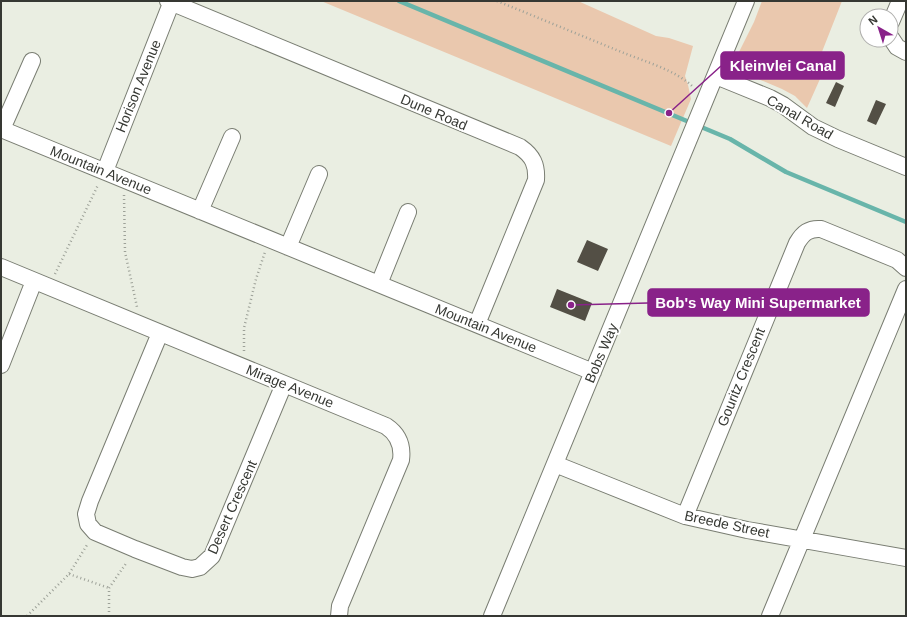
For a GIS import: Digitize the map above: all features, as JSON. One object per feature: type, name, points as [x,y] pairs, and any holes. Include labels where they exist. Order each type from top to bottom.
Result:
[{"type":"street","name":"Horison Avenue","points":[[104,171],[171,1]]},
{"type":"street","name":"Dune Road","points":[[171,1],[520,147],[527,152],[535,164],[536,180],[476,324]]},
{"type":"street","name":"Bobs Way","points":[[492,616],[746,1]]},
{"type":"street","points":[[2,129],[32,61]]},
{"type":"street","name":"Canal Road","points":[[716,76],[770,98],[783,105],[813,127],[838,139],[906,167]]},
{"type":"street","name":"Mountain Avenue","points":[[2,129],[593,372]]},
{"type":"street","points":[[200,211],[232,137]]},
{"type":"street","points":[[288,247],[319,174]]},
{"type":"street","points":[[379,284],[408,212]]},
{"type":"street","name":"Gouritz Crescent","points":[[685,516],[791,257],[801,236],[807,231],[814,229],[821,230],[897,260],[906,268]]},
{"type":"street","name":"Mirage Avenue","points":[[1,267],[386,426],[397,436],[402,449],[401,460],[340,606],[339,616]]},
{"type":"street","points":[[1,365],[41,284]]},
{"type":"street","points":[[770,616],[906,289]]},
{"type":"street","points":[[95,532],[88,524],[86,514],[90,501],[160,332]]},
{"type":"street","name":"Desert Crescent","points":[[95,532],[182,567],[192,569],[200,567],[207,562],[212,556],[284,384]]},
{"type":"street","name":"Breede Street","points":[[555,464],[685,516],[717,524],[906,558]]},
{"type":"path","points":[[497,1],[650,63],[686,80],[692,86]]},
{"type":"path","points":[[41,284],[104,171]]},
{"type":"path","points":[[127,181],[124,189],[125,252],[137,308],[142,313]]},
{"type":"path","points":[[243,367],[244,328],[256,279],[269,239]]},
{"type":"path","points":[[27,616],[69,574],[95,532]]},
{"type":"path","points":[[109,616],[109,588],[135,549]]},
{"type":"path","points":[[69,574],[109,588]]},
{"type":"shaded area","points":[[321,1],[578,1],[656,36],[669,38],[693,46],[685,76],[691,99],[671,146]]},
{"type":"shaded area","points":[[762,1],[842,1],[816,67],[824,70],[807,108],[795,96],[744,73],[738,64],[738,54],[754,22]]},
{"type":"building","points":[[836,82],[844,86],[835,107],[826,103]]},
{"type":"building","points":[[876,100],[886,104],[876,125],[867,121]]},
{"type":"building","points":[[587,240],[608,249],[598,271],[577,262]]},
{"type":"building","points":[[557,289],[592,303],[585,321],[550,307]]},
{"type":"waterway","points":[[399,1],[730,139],[786,172],[906,222]]},
{"type":"place","name":"Kleinvlei Canal","points":[[669,113]]},
{"type":"place","name":"Bob's Way Mini Supermarket","points":[[571,305]]}]
